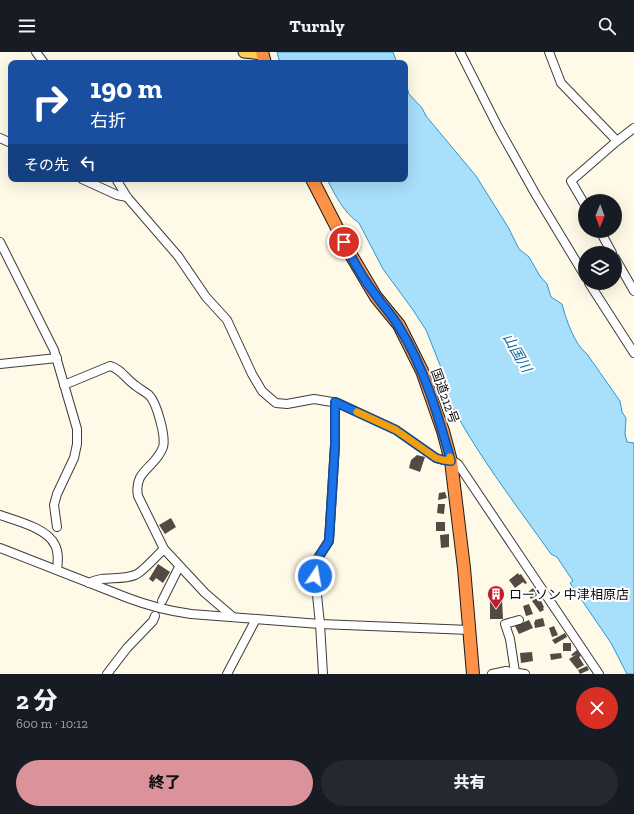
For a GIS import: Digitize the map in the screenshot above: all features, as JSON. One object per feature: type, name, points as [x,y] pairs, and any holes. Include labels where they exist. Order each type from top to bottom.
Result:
[{"type":"highway","name":"国道212号","points":[[314,182],[351,255],[376,297],[398,325],[411,349],[422,371],[437,414],[451,461],[464,568],[470,630],[472,674]]},
{"type":"main road","points":[[244,52],[263,56]]},
{"type":"street","points":[[460,52],[536,195],[578,264]]},
{"type":"street","points":[[550,52],[562,83],[617,141]]},
{"type":"street","points":[[579,194],[571,181],[634,128]]},
{"type":"street","points":[[89,182],[117,195],[127,197]]},
{"type":"street","points":[[118,182],[127,197],[178,256],[206,297],[226,320],[252,374],[262,391],[276,403],[287,404],[314,399],[335,402],[396,430],[436,458],[458,464],[483,499],[599,674]]},
{"type":"street","points":[[0,242],[54,350],[77,429],[78,444],[74,458],[57,494],[54,505],[56,527]]},
{"type":"street","points":[[622,270],[634,291]]},
{"type":"street","points":[[594,290],[634,353]]},
{"type":"street","points":[[0,364],[57,358]]},
{"type":"street","points":[[64,385],[110,366],[115,367],[132,384],[149,396],[158,409],[164,440],[163,447],[154,461],[139,478],[136,488],[138,496],[164,549],[179,567],[205,593],[233,617]]},
{"type":"street","points":[[323,674],[315,567],[316,561],[329,541],[335,445],[335,402]]},
{"type":"street","points":[[0,515],[37,529],[49,537],[55,544],[58,552],[57,570]]},
{"type":"street","points":[[0,548],[146,605],[170,611],[320,624],[470,630]]},
{"type":"street","points":[[89,583],[96,579],[137,574],[164,549]]},
{"type":"street","points":[[162,601],[179,567]]},
{"type":"street","points":[[107,674],[127,648],[156,616]]},
{"type":"street","points":[[227,674],[256,619]]},
{"type":"street","points":[[515,672],[510,639],[505,624],[519,620]]},
{"type":"street","points":[[492,674],[506,671],[525,674]]},
{"type":"water","points":[[277,52],[393,52],[396,60],[279,60]]},
{"type":"water","name":"山国川","points":[[408,90],[409,94],[422,108],[426,116],[476,176],[508,227],[519,249],[529,257],[540,276],[547,284],[551,297],[562,304],[574,338],[620,401],[622,412],[626,418],[625,434],[627,442],[634,443],[634,674],[627,674],[611,643],[570,583],[573,581],[557,557],[551,554],[469,437],[446,395],[449,391],[448,385],[426,330],[383,269],[359,223],[344,209],[329,182],[408,182]]},
{"type":"building","points":[[417,455],[425,457],[420,472],[409,468],[411,460]]},
{"type":"building","points":[[445,492],[447,498],[438,500],[439,493]]},
{"type":"building","points":[[438,504],[445,504],[444,514],[437,513]]},
{"type":"building","points":[[171,518],[176,527],[165,534],[159,525]]},
{"type":"building","points":[[436,522],[445,522],[445,531],[436,531]]},
{"type":"building","points":[[449,534],[449,547],[441,548],[440,535]]},
{"type":"building","points":[[158,564],[170,572],[163,583],[156,578],[153,582],[149,579]]},
{"type":"building","points":[[518,573],[519,575],[521,574],[527,583],[525,584],[523,582],[515,588],[509,580]]},
{"type":"building","points":[[533,588],[534,590],[536,589],[539,594],[531,599],[527,593]]},
{"type":"building","points":[[539,597],[544,607],[544,610],[540,612],[532,601]]},
{"type":"building","name":"ローソン 中津相原店","points":[[490,599],[502,599],[503,619],[490,619]]},
{"type":"building","points":[[529,604],[533,614],[526,616],[523,606]]},
{"type":"building","points":[[543,618],[545,626],[535,628],[535,620]]},
{"type":"building","points":[[529,620],[533,628],[519,634],[515,626]]},
{"type":"building","points":[[554,626],[558,635],[552,637],[549,628]]},
{"type":"building","points":[[565,633],[567,637],[555,644],[552,640]]},
{"type":"building","points":[[563,643],[571,643],[571,651],[563,651]]},
{"type":"building","points":[[577,650],[584,665],[577,669],[569,659],[577,654],[573,656],[571,655]]},
{"type":"building","points":[[532,652],[533,661],[521,663],[520,653]]},
{"type":"building","points":[[561,653],[562,658],[551,660],[550,654]]},
{"type":"building","points":[[587,666],[589,670],[580,674],[578,670]]},
{"type":"slow traffic","points":[[357,412],[396,430],[436,458],[451,461],[450,457]]},
{"type":"place","name":"ローソン 中津相原店","points":[[496,609]]},
{"type":"route","points":[[315,576],[316,561],[329,541],[335,445],[335,402],[396,430],[436,458],[451,461],[443,431],[422,371],[398,325],[376,297],[344,242]]}]
